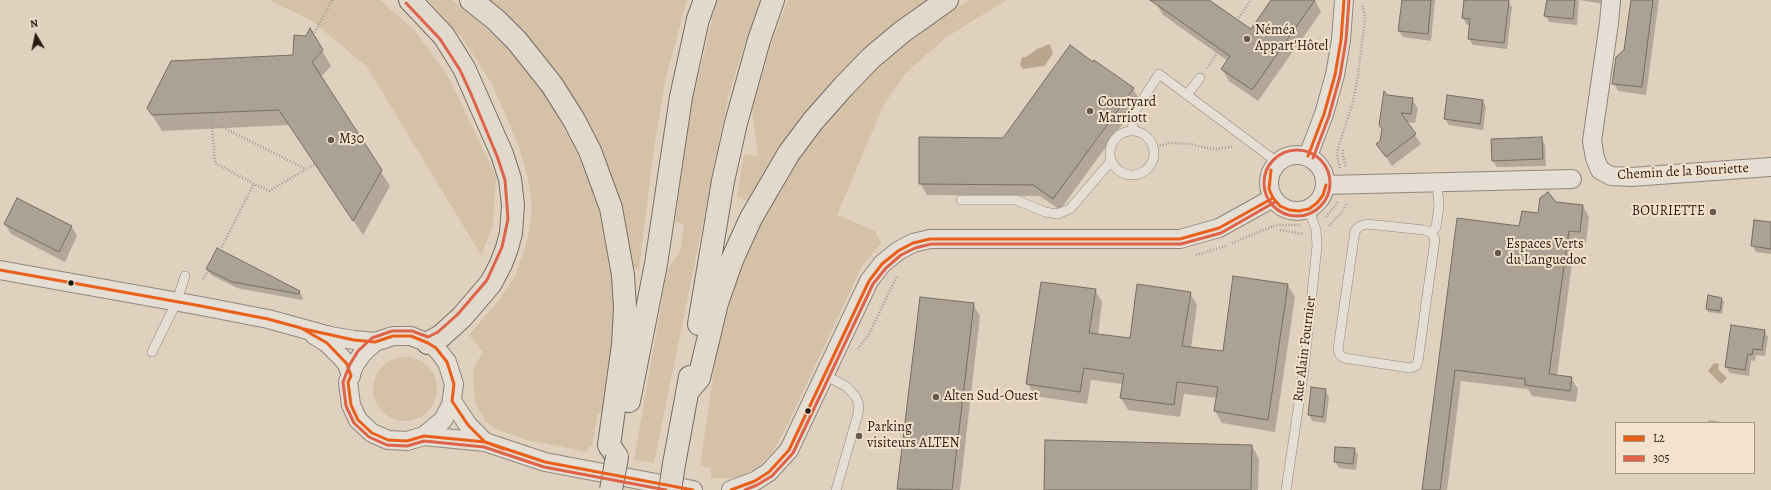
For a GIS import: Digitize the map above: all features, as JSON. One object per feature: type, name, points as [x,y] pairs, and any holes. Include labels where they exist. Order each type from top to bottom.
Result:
[{"type":"highway","points":[[410,0],[444,36],[464,68],[502,154],[510,179],[513,205],[511,233],[507,248],[501,264],[490,283],[462,317],[441,336],[428,343]]},
{"type":"highway","points":[[471,0],[496,20],[517,41],[552,85],[574,120],[590,151],[611,208],[623,275],[625,308],[623,345],[609,445],[617,457]]},
{"type":"highway","points":[[611,490],[645,327],[681,97],[698,20],[705,0]]},
{"type":"highway","points":[[670,490],[723,181],[747,80],[773,0]]},
{"type":"highway","points":[[687,392],[699,378],[717,303],[732,260],[751,218],[789,153],[813,121],[844,86],[872,58],[902,32],[947,0]]},
{"type":"street","points":[[1308,156],[1324,114],[1335,75],[1341,40],[1344,0]]},
{"type":"street","name":"Chemin de la Bouriette","points":[[1611,0],[1610,23],[1592,141],[1595,158],[1600,170],[1611,176],[1631,177],[1771,167]]},
{"type":"street","points":[[1292,155],[1308,156],[1324,171],[1326,185],[1323,195],[1317,203],[1309,209],[1299,211],[1289,210],[1280,206],[1273,198],[1269,189],[1271,170],[1277,162],[1292,155]]},
{"type":"street","points":[[1326,185],[1572,179]]},
{"type":"street","points":[[731,490],[755,481],[769,472],[781,461],[789,450],[869,281],[882,264],[898,251],[913,243],[930,239],[1180,240],[1219,228],[1273,198]]},
{"type":"street","points":[[0,270],[176,301],[268,319],[330,336],[375,342]]},
{"type":"street","points":[[301,328],[327,343],[346,364],[351,376]]},
{"type":"street","points":[[424,436],[442,420],[451,405],[454,384],[447,362],[436,348],[411,336],[393,336],[375,342],[362,354],[348,382],[351,405],[358,420],[372,433],[388,440],[407,441],[424,436],[485,442],[545,462],[693,490]]},
{"type":"street","points":[[452,401],[468,425],[485,442]]},
{"type":"lane","points":[[1132,130],[1135,111],[1159,74],[1277,162]]},
{"type":"lane","points":[[1187,95],[1200,78]]},
{"type":"lane","points":[[1132,130],[1140,131],[1146,135],[1154,147],[1153,162],[1143,173],[1128,175],[1121,172],[1111,161],[1110,148],[1118,135],[1132,130]]},
{"type":"lane","points":[[962,200],[1016,200],[1044,212],[1058,214],[1070,209],[1111,161]]},
{"type":"lane","points":[[1431,233],[1436,227],[1439,206],[1437,183]]},
{"type":"lane","name":"Rue Alain Fournier","points":[[1286,490],[1304,369],[1317,246],[1316,230],[1309,209]]},
{"type":"lane","points":[[1367,224],[1424,230],[1431,233],[1435,239],[1418,361],[1416,366],[1410,368],[1344,358],[1340,355],[1338,349],[1355,231],[1360,226],[1367,224]]},
{"type":"lane","points":[[152,352],[186,276]]},
{"type":"lane","points":[[825,375],[847,387],[856,397],[859,404],[858,414],[836,490]]},
{"type":"path","points":[[312,38],[332,0]]},
{"type":"path","points":[[1237,20],[1251,0]]},
{"type":"path","points":[[1340,171],[1337,154],[1353,102],[1358,75],[1365,19],[1363,6]]},
{"type":"path","points":[[1206,70],[1220,49]]},
{"type":"path","points":[[211,113],[215,164],[254,184],[270,191],[315,164]]},
{"type":"path","points":[[212,122],[306,169]]},
{"type":"path","points":[[1096,140],[1110,148]]},
{"type":"path","points":[[1154,147],[1169,143],[1190,144],[1212,149],[1240,146]]},
{"type":"path","points":[[1343,150],[1347,174]]},
{"type":"path","points":[[220,250],[254,184]]},
{"type":"path","points":[[1326,218],[1337,205],[1341,196]]},
{"type":"path","points":[[1328,227],[1343,211],[1349,197]]},
{"type":"path","points":[[1194,255],[1219,249],[1276,225],[1300,226]]},
{"type":"path","points":[[1280,230],[1304,234]]},
{"type":"path","points":[[204,279],[209,270]]},
{"type":"path","points":[[857,351],[869,334],[891,288],[902,271]]},
{"type":"shaded area","points":[[269,0],[380,0],[414,30],[447,74],[496,176],[493,225],[481,255],[367,67],[311,20]]},
{"type":"shaded area","points":[[428,0],[452,0],[508,47],[546,95],[576,151],[597,202],[609,255],[614,299],[612,356],[602,414],[598,414],[592,446],[589,447],[587,452],[527,440],[496,429],[485,421],[475,403],[473,369],[483,352],[469,335],[500,299],[516,274],[528,238],[532,208],[528,178],[518,144],[492,84],[463,39]]},
{"type":"shaded area","points":[[486,0],[687,0],[665,81],[654,148],[639,269],[631,268],[613,186]]},
{"type":"shaded area","points":[[717,0],[761,0],[743,49],[729,94],[654,463],[634,460],[667,271],[680,251],[684,224],[675,222],[690,110]]},
{"type":"shaded area","points":[[788,0],[928,0],[877,39],[813,105],[775,154],[749,202],[737,196],[744,154],[758,156],[752,111],[771,44]]},
{"type":"shaded area","points":[[969,0],[1007,0],[945,38],[905,74],[883,106],[837,215],[875,231],[881,243],[862,266],[784,432],[772,453],[756,468],[738,478],[711,478],[711,468],[700,466],[717,348],[738,277],[763,218],[799,157],[843,102],[892,55],[945,15]]},
{"type":"shaded area","points":[[1050,44],[1053,54],[1044,66],[1023,69],[1020,65],[1022,57],[1026,57],[1037,49]]},
{"type":"shaded area","points":[[405,357],[417,359],[428,366],[435,377],[437,389],[435,401],[428,412],[417,419],[405,421],[393,419],[382,412],[375,401],[373,389],[375,377],[382,366],[393,359]]},
{"type":"shaded area","points":[[1714,363],[1719,364],[1718,369],[1727,378],[1721,384],[1708,371]]},
{"type":"building","name":"Néméa Appart'Hôtel","points":[[1150,0],[1209,0],[1251,29],[1271,0],[1315,0],[1252,90],[1221,69],[1230,56]]},
{"type":"building","points":[[1402,0],[1431,0],[1428,34],[1398,31]]},
{"type":"building","points":[[1464,0],[1509,0],[1504,43],[1468,39],[1470,19],[1462,18]]},
{"type":"building","points":[[1547,0],[1575,0],[1573,19],[1544,16]]},
{"type":"building","points":[[1631,0],[1653,0],[1642,87],[1612,84],[1616,57],[1624,50]]},
{"type":"building","name":"M30","points":[[310,28],[323,50],[312,62],[382,170],[353,221],[279,110],[152,115],[147,108],[171,61],[293,55],[294,35],[306,36]]},
{"type":"building","points":[[1070,45],[1093,62],[1094,60],[1134,88],[1053,199],[1033,185],[919,184],[919,137],[1003,138]]},
{"type":"building","points":[[1384,91],[1387,95],[1413,98],[1411,114],[1401,113],[1416,134],[1386,157],[1376,144],[1380,141],[1382,129],[1379,125]]},
{"type":"building","points":[[1447,95],[1483,100],[1480,124],[1444,119]]},
{"type":"building","points":[[1542,137],[1543,159],[1492,161],[1491,139]]},
{"type":"building","points":[[1548,192],[1556,202],[1583,205],[1580,232],[1569,231],[1549,374],[1572,377],[1570,391],[1525,385],[1525,379],[1455,370],[1440,490],[1422,490],[1457,218],[1519,226],[1522,211],[1538,213],[1540,198]]},
{"type":"building","points":[[17,198],[72,226],[59,252],[4,224]]},
{"type":"building","points":[[1754,220],[1771,222],[1771,249],[1751,246]]},
{"type":"building","points":[[217,248],[300,291],[299,294],[232,282],[206,269]]},
{"type":"building","points":[[1233,276],[1288,284],[1268,420],[1214,411],[1218,387],[1177,382],[1174,405],[1120,398],[1124,374],[1084,368],[1080,392],[1026,384],[1041,282],[1096,289],[1089,333],[1130,338],[1137,284],[1191,292],[1182,346],[1223,351]]},
{"type":"building","points":[[1708,295],[1722,298],[1720,311],[1706,309]]},
{"type":"building","points":[[920,297],[974,303],[952,490],[897,489]]},
{"type":"building","points":[[1731,325],[1765,330],[1762,350],[1753,349],[1752,355],[1748,354],[1745,370],[1725,367]]},
{"type":"building","points":[[1311,387],[1326,389],[1323,417],[1308,415]]},
{"type":"building","points":[[1045,440],[1252,445],[1251,490],[1044,490]]},
{"type":"building","points":[[1335,447],[1355,448],[1353,464],[1334,462]]},
{"type":"transit line","name":"L2","points":[[1308,156],[1324,114],[1335,75],[1341,40],[1344,0]]},
{"type":"transit line","name":"305","points":[[1313,158],[1329,116],[1340,76],[1346,40],[1349,0]]},
{"type":"transit line","name":"305","points":[[406,3],[440,39],[460,70],[497,156],[505,180],[508,219],[502,247],[487,280],[458,314],[438,332],[428,337],[412,331],[392,331],[372,338],[358,351],[350,364],[343,382],[346,406],[354,423],[369,437],[387,445],[407,446],[424,441],[484,447],[544,467],[666,490]]},
{"type":"transit line","name":"305","points":[[1290,150],[1304,150],[1316,155],[1325,164],[1330,176],[1330,183],[1328,196],[1321,207],[1304,216],[1290,216],[1278,211],[1269,202],[1264,190],[1264,176],[1269,164],[1278,155],[1290,150]]},
{"type":"transit line","name":"L2","points":[[1271,170],[1269,189],[1273,198],[1280,206],[1289,210],[1299,211],[1309,209],[1317,203],[1323,195],[1326,185]]},
{"type":"transit line","name":"L2","points":[[731,490],[755,481],[769,472],[789,450],[869,281],[882,264],[898,251],[913,243],[930,239],[1180,239],[1219,228],[1273,198]]},
{"type":"transit line","name":"305","points":[[745,490],[772,476],[793,453],[873,284],[886,268],[901,255],[915,248],[931,244],[1181,244],[1221,233],[1275,202]]},
{"type":"transit line","name":"L2","points":[[0,270],[201,306],[268,319],[301,328],[327,343],[347,364],[351,376],[348,382],[351,405],[358,420],[372,433],[388,440],[407,441],[424,436],[485,442],[545,462],[693,490]]},
{"type":"transit line","name":"L2","points":[[304,329],[354,340],[375,342],[393,336],[411,336],[428,343],[436,348],[447,362],[454,384],[452,401],[468,425],[485,442],[504,449]]},
{"type":"place","name":"Néméa Appart'Hôtel","points":[[1247,39]]},
{"type":"place","name":"Courtyard Marriott","points":[[1090,111]]},
{"type":"place","name":"M30","points":[[331,140]]},
{"type":"place","name":"BOURIETTE","points":[[1713,212]]},
{"type":"place","name":"Espaces Verts du Languedoc","points":[[1498,253]]},
{"type":"place","name":"Alten Sud-Ouest","points":[[936,397]]},
{"type":"place","name":"Parking visiteurs ALTEN","points":[[859,436]]}]
